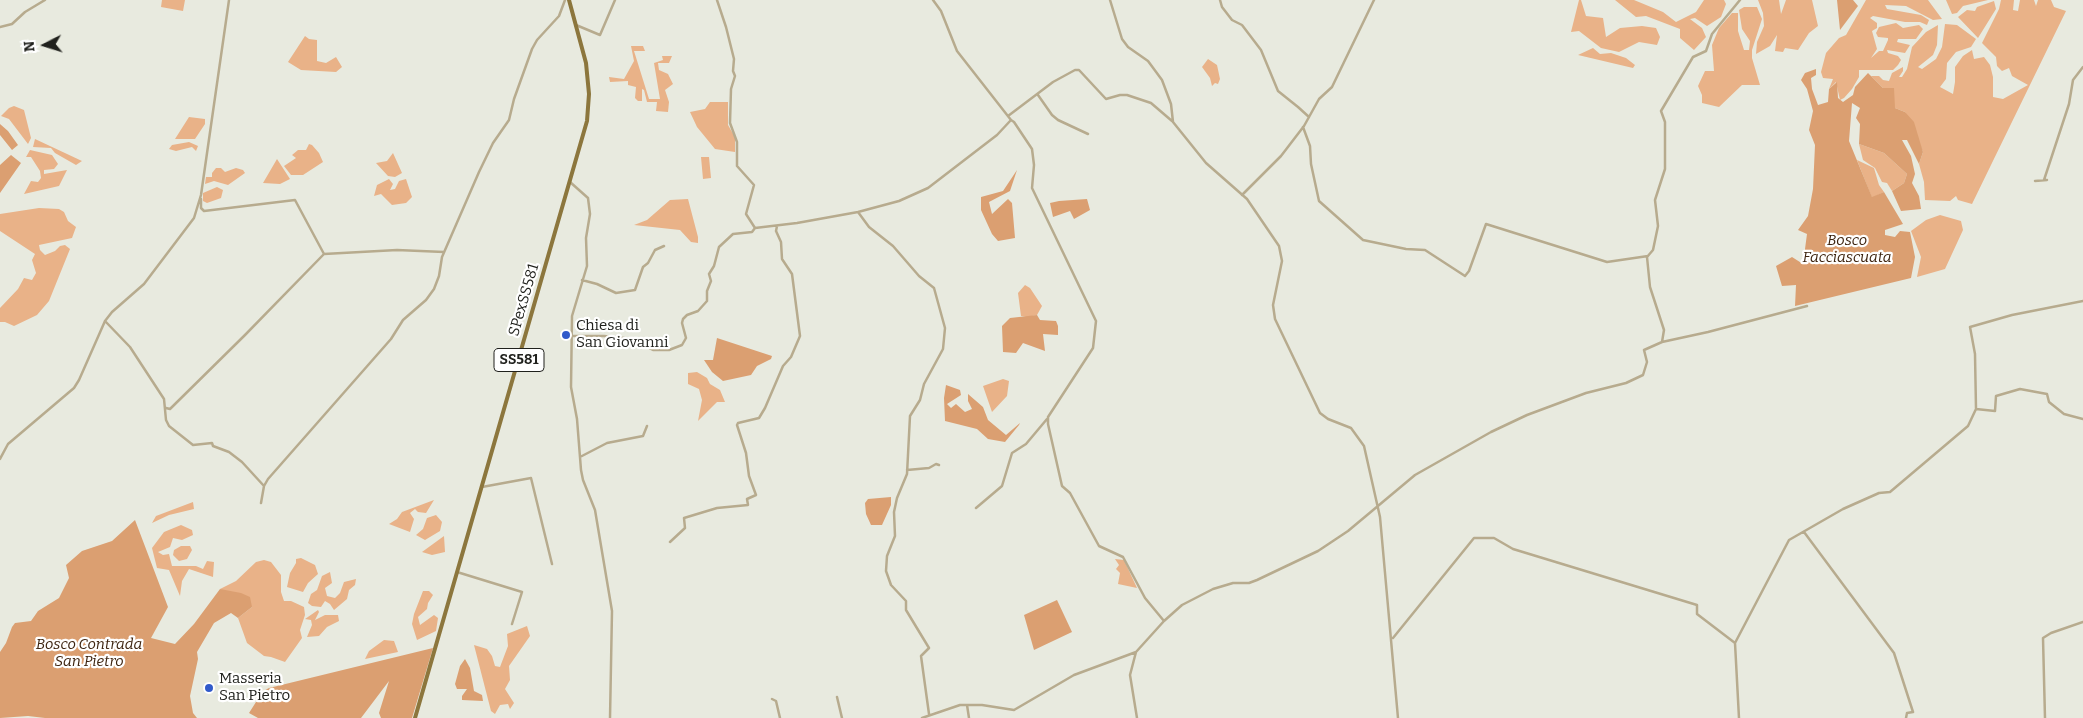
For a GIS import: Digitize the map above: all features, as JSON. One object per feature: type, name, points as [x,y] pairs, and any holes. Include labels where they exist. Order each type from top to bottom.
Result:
[{"type":"main road","name":"SPexSS581","points":[[415,718],[587,121],[589,104],[586,63],[569,0]]},
{"type":"street","points":[[0,27],[12,24],[25,12],[45,0]]},
{"type":"street","points":[[229,0],[201,195],[201,208],[204,211],[295,200],[324,254]]},
{"type":"street","points":[[262,503],[264,486],[391,339],[403,320],[426,300],[434,290],[444,252],[493,143],[509,120],[514,99],[535,44],[559,16],[565,0]]},
{"type":"street","points":[[576,25],[600,35],[614,0]]},
{"type":"street","points":[[717,0],[734,59],[733,71],[735,76],[731,89],[730,123],[737,142],[737,166],[754,185],[746,216],[755,228]]},
{"type":"street","points":[[933,0],[941,11],[944,24],[957,51],[1014,122],[1032,149],[1034,165],[1032,188],[1096,321],[1093,348],[1048,418],[1026,444],[1012,453],[1002,486],[976,508]]},
{"type":"street","points":[[1110,0],[1122,39],[1148,61],[1162,80],[1171,104],[1174,122]]},
{"type":"street","points":[[1220,0],[1222,7],[1232,20],[1242,25],[1261,50],[1278,92],[1298,106],[1309,118]]},
{"type":"street","points":[[1242,195],[1281,156],[1303,128],[1319,99],[1332,87],[1374,0]]},
{"type":"street","points":[[1303,128],[1310,146],[1311,164],[1319,201],[1363,240],[1406,249],[1425,250],[1465,276],[1469,271],[1486,224],[1607,262],[1648,256],[1653,250],[1658,226],[1655,200],[1665,169],[1665,122],[1661,111],[1692,57],[1706,51],[1712,34],[1740,0]]},
{"type":"street","points":[[2035,180],[2046,180],[2069,104],[2073,80],[2083,67]]},
{"type":"street","points":[[1008,116],[1053,82],[1072,71],[1079,70],[1106,99],[1127,95],[1151,104],[1174,122],[1206,163],[1242,195],[1282,250],[1282,261],[1273,305],[1275,319],[1320,413],[1328,419],[1352,428],[1360,439],[1379,506],[1398,718]]},
{"type":"street","points":[[1038,94],[1052,116],[1088,134]]},
{"type":"street","points":[[572,336],[604,336],[643,340],[645,346],[653,350],[670,350],[682,346],[686,338],[682,323],[683,319],[687,315],[698,311],[707,301],[707,291],[711,281],[709,274],[714,266],[718,247],[732,234],[753,232],[755,228],[858,212],[899,201],[924,190],[998,135],[1011,120]]},
{"type":"street","points":[[570,182],[588,198],[590,214],[586,238],[587,266],[572,316],[570,376],[571,396],[577,419],[583,480],[596,510],[612,611],[610,718]]},
{"type":"street","points":[[0,459],[2,449],[74,388],[105,320],[144,284],[194,218],[201,195]]},
{"type":"street","points":[[858,212],[869,227],[893,246],[919,276],[934,288],[945,328],[943,349],[924,384],[920,400],[910,416],[907,470],[894,512],[895,536],[888,556],[886,570],[890,585],[906,601],[906,610],[929,648],[921,656],[930,714]]},
{"type":"street","points":[[670,542],[685,528],[684,518],[716,508],[748,505],[748,498],[756,495],[749,476],[746,453],[737,425],[738,423],[755,419],[762,413],[783,366],[791,357],[800,336],[792,274],[782,259],[781,242],[776,226]]},
{"type":"street","points":[[582,280],[597,284],[616,293],[635,290],[642,267],[648,263],[655,250],[664,246]]},
{"type":"street","points":[[166,408],[170,409],[324,254],[397,250],[444,252]]},
{"type":"street","points":[[1648,256],[1650,287],[1664,330],[1662,342]]},
{"type":"street","points":[[1739,718],[1735,643],[1789,540],[1842,509],[1879,494],[1890,492],[1968,426],[1976,409],[1975,354],[1970,327],[2012,315],[2083,301]]},
{"type":"street","points":[[922,718],[967,704],[1014,710],[1067,678],[1136,652],[1164,621],[1182,606],[1213,590],[1233,583],[1249,583],[1257,580],[1318,550],[1379,506],[1415,474],[1490,432],[1527,415],[1586,393],[1626,383],[1643,375],[1647,362],[1644,350],[1662,342],[1717,330],[1807,306]]},
{"type":"street","points":[[105,320],[130,348],[164,399],[166,420],[171,428],[193,445],[212,444],[229,452],[242,462],[264,486]]},
{"type":"street","points":[[1976,409],[1995,411],[1996,396],[2020,389],[2047,394],[2049,402],[2064,414],[2083,419]]},
{"type":"street","points":[[1048,418],[1062,486],[1070,493],[1100,546],[1124,557],[1145,598],[1164,621]]},
{"type":"street","points":[[580,456],[607,443],[643,436],[647,426]]},
{"type":"street","points":[[907,470],[931,468],[939,464]]},
{"type":"street","points":[[482,487],[531,478],[552,564]]},
{"type":"street","points":[[1804,532],[1894,653],[1913,712],[1907,713],[1906,718]]},
{"type":"street","points":[[1392,639],[1474,538],[1494,538],[1513,549],[1697,605],[1697,614],[1735,643]]},
{"type":"street","points":[[457,572],[522,592],[512,624]]},
{"type":"street","points":[[2045,718],[2044,638],[2051,633],[2083,622]]},
{"type":"street","points":[[1136,652],[1130,675],[1137,718]]},
{"type":"street","points":[[838,697],[842,718]]},
{"type":"street","points":[[772,699],[776,701],[780,718]]},
{"type":"street","points":[[967,704],[969,718]]},
{"type":"shaded area","points":[[162,0],[185,0],[183,11],[161,7]]},
{"type":"shaded area","points":[[1579,0],[1581,0],[1586,16],[1603,18],[1606,37],[1620,28],[1642,26],[1656,28],[1660,37],[1657,45],[1639,42],[1619,52],[1601,48],[1579,31],[1571,32]]},
{"type":"shaded area","points":[[1615,0],[1634,0],[1663,12],[1676,22],[1696,12],[1704,0],[1724,0],[1726,4],[1721,17],[1707,26],[1695,18],[1690,19],[1702,28],[1706,37],[1694,50],[1680,38],[1680,29],[1646,16],[1636,17]]},
{"type":"shaded area","points":[[1758,0],[1779,0],[1781,14],[1786,0],[1812,0],[1818,26],[1809,33],[1798,50],[1785,48],[1783,52],[1775,51],[1777,35],[1770,46],[1756,54],[1757,42],[1764,26],[1763,13]]},
{"type":"shaded area","points":[[1866,0],[1928,0],[1942,19],[1933,20],[1906,6],[1885,5],[1887,9],[1921,15],[1929,20],[1927,25],[1920,22],[1905,22],[1873,16],[1870,18],[1877,23],[1877,28],[1872,31],[1877,49],[1871,58],[1879,51],[1883,51],[1888,40],[1888,38],[1878,37],[1876,33],[1879,27],[1896,23],[1903,28],[1919,25],[1923,29],[1916,39],[1898,39],[1897,42],[1910,45],[1905,53],[1887,50],[1888,53],[1898,56],[1901,60],[1893,70],[1859,70],[1859,77],[1852,89],[1840,100],[1836,82],[1829,89],[1833,79],[1823,78],[1821,72],[1826,53],[1839,38],[1846,35]]},
{"type":"shaded area","points":[[1946,0],[1988,0],[1963,6],[1957,13],[1952,14]]},
{"type":"shaded area","points":[[2001,0],[2014,0],[2013,10],[2018,11],[2020,0],[2034,0],[2036,6],[2038,0],[2051,0],[2054,7],[2066,11],[1972,204],[1958,200],[1956,196],[1950,201],[1925,200],[1924,182],[1919,164],[1923,152],[1905,112],[1895,108],[1883,88],[1871,76],[1879,76],[1883,80],[1889,81],[1892,73],[1903,67],[1899,77],[1902,77],[1907,69],[1912,47],[1926,32],[1938,25],[1937,45],[1933,55],[1918,67],[1922,69],[1936,59],[1942,47],[1945,24],[1957,25],[1976,39],[1971,47],[1956,52],[1947,63],[1946,79],[1940,87],[1953,94],[1955,67],[1963,56],[1972,50],[1974,59],[1984,57],[1990,65],[1993,77],[1993,97],[2003,99],[2028,85],[2012,76],[2009,68],[2002,71],[1997,66],[1996,57],[1982,43],[1999,9]]},
{"type":"shaded area","points":[[1994,1],[1996,9],[1978,38],[1958,17],[1967,10],[1975,11],[1977,7]]},
{"type":"shaded area","points":[[1744,7],[1757,7],[1762,19],[1752,50],[1752,58],[1760,85],[1742,85],[1719,107],[1702,103],[1702,95],[1698,86],[1705,71],[1714,71],[1712,45],[1719,28],[1732,13],[1738,13],[1738,31],[1744,50],[1749,50],[1750,41],[1742,29],[1739,10]]},
{"type":"shaded area","points":[[305,36],[309,39],[317,40],[317,61],[326,63],[336,57],[342,67],[336,72],[301,70],[288,62]]},
{"type":"shaded area","points":[[631,46],[643,46],[645,51],[634,51],[649,99],[660,99],[654,63],[663,60],[662,56],[672,56],[669,63],[658,63],[659,70],[668,74],[673,84],[665,90],[669,102],[668,112],[656,111],[657,102],[647,102],[644,90],[642,89],[642,101],[638,101],[635,98],[636,87],[628,85],[628,81],[610,82],[609,77],[624,79],[634,61]]},
{"type":"shaded area","points":[[1593,48],[1600,54],[1611,53],[1626,58],[1635,65],[1633,68],[1578,55]]},
{"type":"shaded area","points":[[1208,59],[1217,65],[1220,79],[1218,84],[1215,83],[1212,86],[1210,78],[1202,67]]},
{"type":"shaded area","points":[[710,102],[728,102],[728,125],[735,137],[735,152],[715,149],[697,127],[690,112],[705,109]]},
{"type":"shaded area","points":[[14,106],[24,110],[31,138],[28,144],[9,119],[1,116]]},
{"type":"shaded area","points":[[189,117],[205,119],[205,124],[195,139],[175,139]]},
{"type":"shaded area","points":[[35,139],[82,161],[76,165],[55,153],[51,148],[33,147]]},
{"type":"shaded area","points":[[189,142],[198,146],[196,151],[192,147],[176,151],[169,149],[172,145]]},
{"type":"shaded area","points":[[309,144],[319,153],[323,162],[303,175],[291,175],[284,166],[296,158],[292,155],[298,150],[306,150]]},
{"type":"shaded area","points":[[1859,144],[1884,153],[1907,174],[1904,183],[1892,191],[1887,183],[1882,182],[1875,168],[1863,160]]},
{"type":"shaded area","points":[[30,150],[52,155],[58,164],[54,169],[44,170],[44,174],[67,170],[59,186],[24,194],[31,181],[38,182],[41,178],[40,171],[31,157],[26,157]]},
{"type":"shaded area","points":[[393,153],[402,173],[395,177],[388,176],[376,163],[387,161]]},
{"type":"shaded area","points":[[701,157],[709,157],[711,178],[703,179]]},
{"type":"shaded area","points":[[277,159],[290,179],[280,184],[263,183]]},
{"type":"shaded area","points":[[1857,160],[1874,168],[1879,185],[1884,192],[1872,198]]},
{"type":"shaded area","points":[[216,168],[221,168],[225,172],[236,168],[243,170],[245,173],[228,185],[214,181],[205,184],[206,177],[212,177],[212,173]]},
{"type":"shaded area","points":[[389,179],[393,184],[390,190],[395,189],[399,181],[406,179],[412,197],[406,203],[392,205],[381,194],[374,196],[377,185]]},
{"type":"shaded area","points":[[217,187],[223,190],[221,198],[207,203],[203,201],[203,193]]},
{"type":"shaded area","points":[[688,199],[698,243],[691,242],[680,230],[634,225],[647,220],[670,200]]},
{"type":"shaded area","points":[[39,208],[59,209],[64,212],[68,221],[76,227],[72,238],[39,245],[40,250],[45,255],[55,251],[60,246],[65,245],[70,249],[49,301],[37,315],[14,326],[0,322],[0,308],[18,289],[24,278],[32,280],[36,273],[32,260],[35,254],[0,231],[0,214]]},
{"type":"shaded area","points":[[1940,215],[1961,221],[1963,230],[1945,269],[1917,277],[1921,257],[1911,231],[1926,220]]},
{"type":"shaded area","points":[[1025,285],[1030,288],[1042,306],[1037,315],[1021,316],[1018,293]]},
{"type":"shaded area","points":[[697,372],[720,390],[725,402],[717,402],[698,421],[702,400],[699,389],[688,384],[688,373]]},
{"type":"shaded area","points":[[1003,379],[1009,381],[1007,396],[992,412],[983,386]]},
{"type":"shaded area","points":[[434,500],[426,513],[418,512],[415,509],[410,513],[414,519],[410,532],[389,524],[397,519],[402,512]]},
{"type":"shaded area","points":[[193,502],[194,509],[169,515],[152,523],[156,516]]},
{"type":"shaded area","points":[[436,515],[442,522],[440,531],[425,540],[416,535],[423,529],[427,518]]},
{"type":"shaded area","points":[[181,525],[192,530],[193,535],[182,540],[173,538],[170,547],[158,552],[163,555],[169,554],[172,566],[196,566],[203,569],[207,561],[214,562],[213,577],[189,569],[182,581],[180,596],[169,570],[157,568],[152,548],[164,532]]},
{"type":"shaded area","points":[[444,536],[445,552],[432,555],[422,552]]},
{"type":"shaded area","points":[[181,546],[190,546],[192,550],[187,559],[179,561],[173,555],[174,550]]},
{"type":"shaded area","points":[[301,558],[315,565],[318,574],[308,583],[303,592],[287,587],[296,559]]},
{"type":"shaded area","points":[[1115,559],[1124,560],[1137,588],[1118,584],[1120,573],[1116,569],[1119,565]]},
{"type":"shaded area","points":[[264,560],[271,562],[281,575],[281,592],[284,601],[291,601],[304,607],[305,615],[300,630],[302,638],[285,662],[264,656],[247,643],[238,618],[252,607],[220,589],[236,581],[256,562]]},
{"type":"shaded area","points":[[330,572],[332,583],[325,588],[327,596],[335,598],[340,593],[344,582],[356,579],[355,585],[349,590],[347,599],[334,610],[325,601],[321,607],[312,606],[308,603],[311,594],[317,590],[322,576]]},
{"type":"shaded area","points":[[423,591],[429,591],[433,595],[427,609],[418,617],[420,625],[434,615],[438,618],[436,631],[417,640],[412,624]]},
{"type":"shaded area","points":[[318,610],[319,612],[315,620],[325,615],[338,615],[339,621],[327,627],[319,636],[307,637],[312,625],[311,620],[305,619]]},
{"type":"shaded area","points":[[527,626],[530,636],[509,666],[510,680],[505,689],[514,703],[510,709],[508,704],[500,705],[495,714],[491,711],[474,645],[487,649],[492,656],[495,666],[500,667],[508,646],[507,634]]},
{"type":"shaded area","points":[[384,640],[394,641],[398,652],[365,659],[369,651]]},
{"type":"green space","points":[[1837,0],[1853,0],[1858,6],[1840,30]]},
{"type":"green space","name":"Bosco Facciascuata","points":[[1816,69],[1816,75],[1811,78],[1812,89],[1818,105],[1828,102],[1829,89],[1837,82],[1838,98],[1843,102],[1853,95],[1855,87],[1868,73],[1883,88],[1894,88],[1895,108],[1905,112],[1914,122],[1923,152],[1919,164],[1907,140],[1902,140],[1911,156],[1915,174],[1912,183],[1919,196],[1921,209],[1901,211],[1892,191],[1904,183],[1907,174],[1884,153],[1859,144],[1860,124],[1856,118],[1860,108],[1852,103],[1849,141],[1872,197],[1884,192],[1903,224],[1885,230],[1885,235],[1895,237],[1900,231],[1910,232],[1915,257],[1911,278],[1795,306],[1796,285],[1782,286],[1776,266],[1792,257],[1803,264],[1807,234],[1798,230],[1808,216],[1813,189],[1815,145],[1809,130],[1813,111],[1807,89],[1801,80],[1805,73]]},
{"type":"green space","points":[[0,124],[8,131],[18,145],[12,150],[0,135]]},
{"type":"green space","points":[[11,155],[21,163],[0,193],[0,165]]},
{"type":"green space","points":[[1017,170],[1010,191],[989,202],[992,214],[1008,199],[1012,203],[1015,238],[998,241],[992,234],[981,210],[981,197],[1003,191]]},
{"type":"green space","points":[[1087,199],[1090,210],[1074,219],[1070,211],[1053,217],[1050,203]]},
{"type":"green space","points":[[1037,315],[1040,320],[1056,321],[1058,326],[1058,335],[1043,334],[1045,351],[1023,343],[1016,353],[1003,352],[1002,326],[1010,318]]},
{"type":"green space","points":[[717,338],[772,356],[771,359],[757,366],[751,375],[723,381],[712,372],[704,360],[713,360]]},
{"type":"green space","points":[[946,385],[960,390],[961,395],[947,404],[951,408],[956,404],[965,412],[972,409],[968,401],[968,394],[983,407],[988,420],[1006,435],[1020,423],[1019,425],[1005,442],[988,439],[977,429],[945,421],[944,398]]},
{"type":"green space","points":[[891,497],[891,505],[882,525],[871,525],[866,514],[865,503],[868,499]]},
{"type":"green space","name":"Bosco Contrada San Pietro","points":[[135,520],[168,607],[151,638],[175,644],[194,624],[220,589],[241,593],[250,597],[252,607],[238,618],[231,613],[214,623],[197,652],[198,659],[190,696],[193,713],[197,718],[45,718],[28,716],[0,718],[0,652],[6,643],[12,627],[15,623],[31,621],[38,611],[59,598],[69,578],[66,565],[82,551],[112,541]]},
{"type":"green space","points":[[1057,600],[1072,632],[1034,650],[1024,615]]},
{"type":"green space","points":[[433,648],[412,718],[381,718],[379,713],[389,681],[361,718],[258,718],[249,713],[263,691],[269,688]]},
{"type":"green space","points":[[465,659],[470,668],[474,691],[482,695],[483,701],[462,700],[462,696],[467,689],[457,689],[455,684],[460,666]]},
{"type":"place","name":"Chiesa di San Giovanni","points":[[566,335]]},
{"type":"place","name":"Masseria San Pietro","points":[[209,688]]}]
